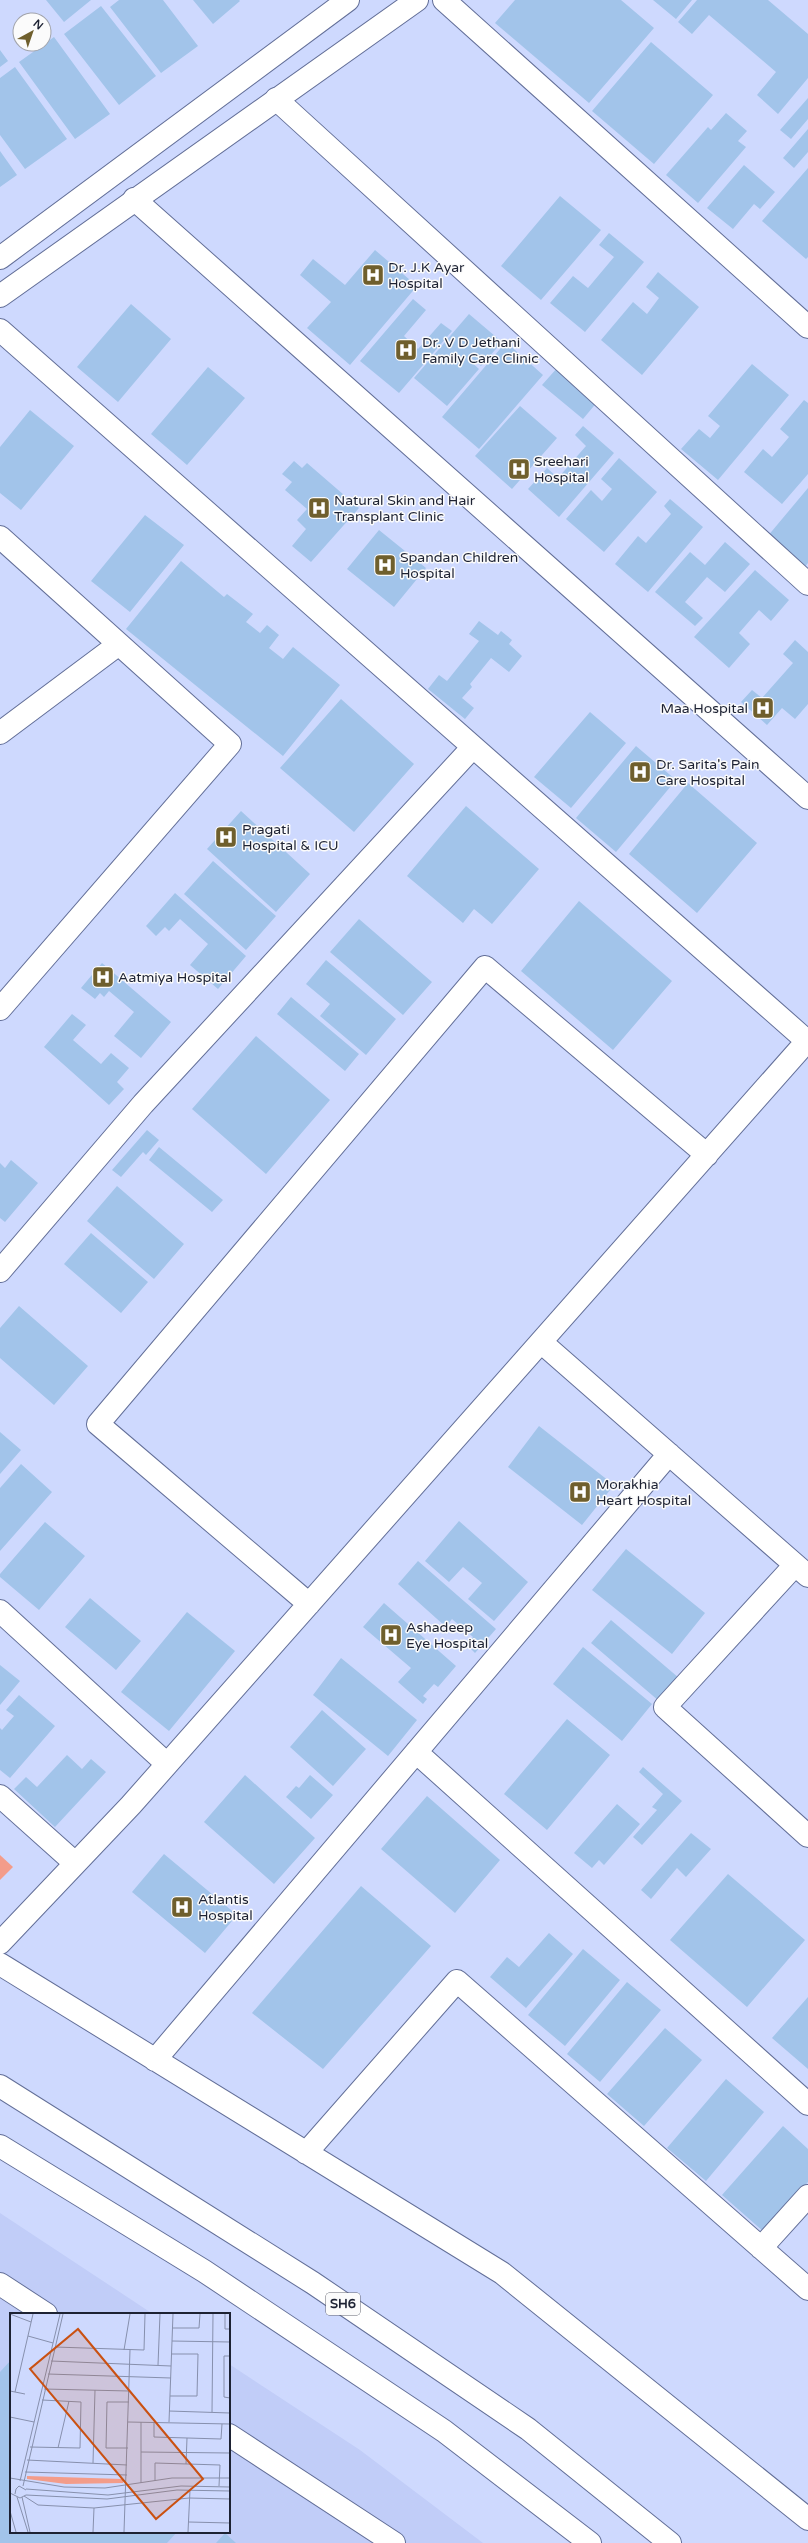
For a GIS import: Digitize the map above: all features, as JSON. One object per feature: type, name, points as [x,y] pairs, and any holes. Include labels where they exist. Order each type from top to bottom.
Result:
[{"type":"street","points":[[0,258],[348,0]]},
{"type":"street","points":[[0,296],[134,199],[417,0]]},
{"type":"street","points":[[444,0],[808,327]]},
{"type":"street","points":[[276,99],[808,584]]},
{"type":"street","points":[[134,199],[808,798]]},
{"type":"street","points":[[0,330],[808,1041],[167,1764],[0,1943]]},
{"type":"street","points":[[0,538],[230,744],[0,1009]]},
{"type":"street","points":[[0,733],[119,644]]},
{"type":"street","points":[[0,1271],[142,1104],[473,747]]},
{"type":"street","points":[[309,1604],[98,1424],[485,967],[707,1155]]},
{"type":"street","points":[[541,1342],[801,1570],[665,1707],[808,1836]]},
{"type":"street","points":[[155,2060],[669,1454]]},
{"type":"street","points":[[0,1611],[167,1764]]},
{"type":"street","points":[[416,1752],[808,2104]]},
{"type":"street","points":[[0,1796],[76,1863]]},
{"type":"street","points":[[0,1964],[502,2273],[808,2519]]},
{"type":"street","points":[[306,2152],[457,1981],[808,2289]]},
{"type":"street","name":"SH6","points":[[0,2086],[313,2283],[528,2429],[670,2543]]},
{"type":"street","points":[[0,2146],[204,2271],[444,2431],[582,2541]]},
{"type":"street","points":[[761,2248],[808,2196]]},
{"type":"street","points":[[0,2284],[44,2313]]},
{"type":"street","points":[[230,2436],[394,2543]]},
{"type":"shaded area","points":[[0,1855],[13,1867],[0,1880]]},
{"type":"shaded area","points":[[0,2213],[151,2313],[10,2313],[10,2533],[230,2533],[230,2365],[360,2450],[483,2543],[0,2543]]},
{"type":"building","points":[[46,0],[91,0],[64,22]]},
{"type":"building","points":[[119,0],[163,0],[198,46],[161,73],[110,7]]},
{"type":"building","points":[[193,0],[239,0],[240,1],[213,24]]},
{"type":"building","points":[[515,0],[621,0],[654,28],[589,103],[495,23]]},
{"type":"building","points":[[653,0],[692,0],[676,19]]},
{"type":"building","points":[[697,0],[768,0],[808,34],[808,78],[778,114],[757,95],[776,72],[709,15],[692,34],[678,22]]},
{"type":"building","points":[[101,6],[156,76],[119,105],[64,34]]},
{"type":"building","points":[[54,37],[110,114],[75,139],[19,62],[33,52],[52,52],[52,38]]},
{"type":"building","points":[[651,42],[713,95],[654,164],[592,111]]},
{"type":"building","points":[[0,50],[8,61],[0,67]]},
{"type":"building","points":[[15,67],[67,139],[25,169],[0,135],[0,78]]},
{"type":"building","points":[[808,98],[808,119],[791,139],[780,130]]},
{"type":"building","points":[[726,113],[747,131],[738,141],[746,147],[698,203],[666,175],[708,127],[711,130]]},
{"type":"building","points":[[808,129],[808,152],[794,168],[783,158]]},
{"type":"building","points":[[0,151],[17,175],[0,187]]},
{"type":"building","points":[[744,165],[775,192],[760,209],[754,204],[733,229],[707,208]]},
{"type":"building","points":[[808,168],[808,257],[806,259],[762,221]]},
{"type":"building","points":[[560,196],[601,230],[541,300],[501,266]]},
{"type":"building","points":[[609,233],[644,262],[585,332],[550,303],[573,276],[588,288],[614,257],[599,245]]},
{"type":"building","points":[[375,250],[417,286],[350,365],[307,328],[331,302],[300,275],[313,259],[345,285]]},
{"type":"building","points":[[658,272],[699,307],[642,375],[601,340],[633,302],[647,314],[659,298],[646,287]]},
{"type":"building","points":[[413,299],[426,310],[404,336],[418,349],[441,323],[452,331],[399,393],[360,361]]},
{"type":"building","points":[[131,304],[171,339],[118,402],[77,367]]},
{"type":"building","points":[[469,314],[502,342],[481,366],[470,357],[468,359],[479,369],[447,406],[414,378]]},
{"type":"building","points":[[506,342],[543,375],[479,449],[442,417]]},
{"type":"building","points":[[752,364],[789,395],[718,480],[681,449],[699,429],[710,438],[720,426],[708,416]]},
{"type":"building","points":[[208,367],[245,398],[187,465],[151,434]]},
{"type":"building","points":[[558,367],[598,401],[583,419],[542,385]]},
{"type":"building","points":[[804,400],[808,403],[808,474],[782,504],[744,472],[763,449],[772,457],[789,437],[780,429]]},
{"type":"building","points":[[520,406],[557,438],[512,489],[475,456]]},
{"type":"building","points":[[30,410],[74,446],[21,510],[0,493],[0,447]]},
{"type":"building","points":[[583,426],[614,453],[559,517],[528,489],[547,468],[558,478],[586,446],[575,435]]},
{"type":"building","points":[[619,458],[657,492],[604,552],[566,519],[591,490],[602,501],[612,489],[601,479]]},
{"type":"building","points":[[294,461],[302,468],[307,463],[359,508],[311,562],[292,546],[306,529],[297,520],[307,509],[285,490],[292,482],[282,474]]},
{"type":"building","points":[[808,488],[808,563],[804,568],[767,537]]},
{"type":"building","points":[[670,499],[703,527],[648,592],[615,564],[638,536],[646,543],[671,514],[664,506]]},
{"type":"building","points":[[145,515],[184,545],[130,612],[91,581]]},
{"type":"building","points":[[379,530],[426,568],[394,607],[347,569]]},
{"type":"building","points":[[725,542],[750,564],[725,592],[707,577],[685,602],[703,618],[695,626],[655,592],[690,552],[705,565]]},
{"type":"building","points":[[181,561],[224,597],[227,594],[253,614],[246,622],[260,633],[267,625],[279,635],[269,648],[283,659],[293,647],[340,685],[283,756],[126,629]]},
{"type":"building","points":[[755,570],[789,600],[771,621],[759,610],[739,633],[750,644],[729,668],[694,637]]},
{"type":"building","points":[[479,621],[498,635],[501,631],[512,640],[509,644],[522,656],[509,672],[491,658],[470,684],[472,687],[462,698],[474,708],[465,719],[428,689],[439,675],[447,681],[479,641],[469,634]]},
{"type":"building","points":[[795,640],[808,652],[808,704],[795,719],[782,708],[767,725],[741,702],[752,690],[762,698],[793,663],[783,654]]},
{"type":"building","points":[[341,699],[414,764],[354,832],[280,768]]},
{"type":"building","points":[[590,712],[626,743],[571,808],[534,777]]},
{"type":"building","points":[[636,746],[676,780],[616,852],[576,818]]},
{"type":"building","points":[[688,783],[757,843],[697,913],[629,854]]},
{"type":"building","points":[[466,806],[539,869],[492,924],[474,909],[463,923],[407,876]]},
{"type":"building","points":[[241,811],[310,874],[276,912],[207,849]]},
{"type":"building","points":[[213,861],[276,916],[246,950],[184,894]]},
{"type":"building","points":[[175,893],[246,956],[218,989],[190,965],[208,944],[180,919],[169,931],[165,927],[156,936],[146,926]]},
{"type":"building","points":[[579,901],[672,981],[613,1050],[521,971]]},
{"type":"building","points":[[359,919],[432,982],[403,1015],[330,952]]},
{"type":"building","points":[[326,960],[396,1019],[366,1055],[320,1016],[330,1004],[306,984]]},
{"type":"building","points":[[102,963],[171,1022],[141,1058],[114,1036],[134,1012],[109,991],[104,997],[100,993],[95,999],[81,988]]},
{"type":"building","points":[[291,997],[359,1054],[345,1071],[277,1014]]},
{"type":"building","points":[[72,1014],[86,1025],[73,1040],[101,1064],[111,1053],[129,1068],[117,1082],[124,1089],[109,1105],[44,1047]]},
{"type":"building","points":[[256,1036],[330,1100],[266,1174],[192,1109]]},
{"type":"building","points":[[147,1130],[159,1140],[146,1155],[143,1152],[121,1177],[112,1170]]},
{"type":"building","points":[[159,1147],[223,1200],[212,1212],[149,1160]]},
{"type":"building","points":[[11,1160],[38,1183],[5,1222],[0,1218],[0,1163],[5,1168]]},
{"type":"building","points":[[117,1186],[184,1244],[154,1279],[87,1221]]},
{"type":"building","points":[[91,1233],[148,1282],[121,1313],[64,1264]]},
{"type":"building","points":[[19,1306],[88,1366],[54,1405],[0,1358],[0,1328]]},
{"type":"building","points":[[539,1426],[614,1485],[582,1525],[508,1467]]},
{"type":"building","points":[[0,1432],[21,1450],[0,1474]]},
{"type":"building","points":[[21,1464],[52,1492],[0,1551],[0,1488]]},
{"type":"building","points":[[459,1521],[528,1582],[494,1621],[468,1599],[482,1583],[463,1567],[449,1582],[425,1561]]},
{"type":"building","points":[[45,1522],[85,1556],[39,1610],[0,1577],[0,1574]]},
{"type":"building","points":[[626,1549],[705,1613],[672,1654],[592,1590]]},
{"type":"building","points":[[418,1561],[496,1629],[475,1653],[467,1645],[473,1637],[452,1619],[446,1627],[398,1584]]},
{"type":"building","points":[[90,1598],[141,1641],[116,1670],[65,1627]]},
{"type":"building","points":[[384,1603],[456,1666],[438,1687],[434,1684],[423,1696],[427,1699],[423,1704],[398,1682],[411,1668],[363,1627]]},
{"type":"building","points":[[187,1612],[235,1651],[169,1731],[121,1692]]},
{"type":"building","points":[[611,1620],[679,1678],[659,1701],[591,1643]]},
{"type":"building","points":[[583,1647],[652,1704],[622,1741],[553,1684]]},
{"type":"building","points":[[341,1658],[417,1720],[388,1756],[313,1695]]},
{"type":"building","points":[[0,1665],[20,1681],[0,1705]]},
{"type":"building","points":[[19,1695],[55,1726],[10,1778],[0,1770],[0,1728],[2,1730],[14,1716],[6,1710]]},
{"type":"building","points":[[322,1710],[366,1749],[333,1786],[290,1747]]},
{"type":"building","points":[[567,1719],[610,1755],[547,1830],[504,1794]]},
{"type":"building","points":[[67,1755],[82,1769],[91,1759],[106,1772],[55,1827],[14,1789],[26,1777],[37,1787]]},
{"type":"building","points":[[643,1767],[682,1801],[642,1845],[633,1837],[657,1810],[652,1807],[663,1794],[639,1772]]},
{"type":"building","points":[[245,1775],[315,1838],[274,1884],[204,1822]]},
{"type":"building","points":[[310,1775],[333,1795],[311,1819],[286,1797],[296,1786],[299,1788]]},
{"type":"building","points":[[427,1796],[500,1860],[455,1913],[381,1849]]},
{"type":"building","points":[[617,1804],[640,1824],[604,1865],[599,1860],[592,1868],[574,1853]]},
{"type":"building","points":[[691,1833],[711,1849],[686,1877],[677,1868],[651,1899],[641,1890]]},
{"type":"building","points":[[164,1854],[237,1915],[205,1953],[132,1892]]},
{"type":"building","points":[[728,1874],[805,1940],[747,2007],[670,1940]]},
{"type":"building","points":[[361,1886],[431,1946],[323,2069],[252,2013]]},
{"type":"building","points":[[549,1933],[573,1954],[526,2008],[490,1977],[507,1957],[519,1967]]},
{"type":"building","points":[[583,1949],[620,1980],[565,2046],[528,2015]]},
{"type":"building","points":[[627,1982],[661,2010],[600,2082],[567,2054]]},
{"type":"building","points":[[808,1997],[808,2069],[772,2038]]},
{"type":"building","points":[[665,2028],[702,2060],[644,2126],[607,2094]]},
{"type":"building","points":[[726,2079],[764,2112],[706,2181],[667,2148]]},
{"type":"building","points":[[783,2126],[808,2149],[808,2182],[764,2232],[722,2195]]},
{"type":"building","points":[[10,2361],[10,2533],[176,2533],[167,2543],[0,2543],[0,2372]]},
{"type":"building","points":[[225,2533],[236,2543],[216,2543]]},
{"type":"place","name":"Dr. J.K Ayar Hospital","points":[[373,275]]},
{"type":"place","name":"Dr. V D Jethani Family Care Clinic","points":[[406,350]]},
{"type":"place","name":"Sreehari Hospital","points":[[519,469]]},
{"type":"place","name":"Natural Skin and Hair Transplant Clinic","points":[[319,508]]},
{"type":"place","name":"Spandan Children Hospital","points":[[385,565]]},
{"type":"place","name":"Maa Hospital","points":[[763,708]]},
{"type":"place","name":"Dr. Sarita's Pain Care Hospital","points":[[640,772]]},
{"type":"place","name":"Pragati Hospital & ICU","points":[[226,837]]},
{"type":"place","name":"Aatmiya Hospital","points":[[103,977]]},
{"type":"place","name":"Morakhia Heart Hospital","points":[[580,1492]]},
{"type":"place","name":"Ashadeep Eye Hospital","points":[[391,1635]]},
{"type":"place","name":"Atlantis Hospital","points":[[182,1907]]}]
